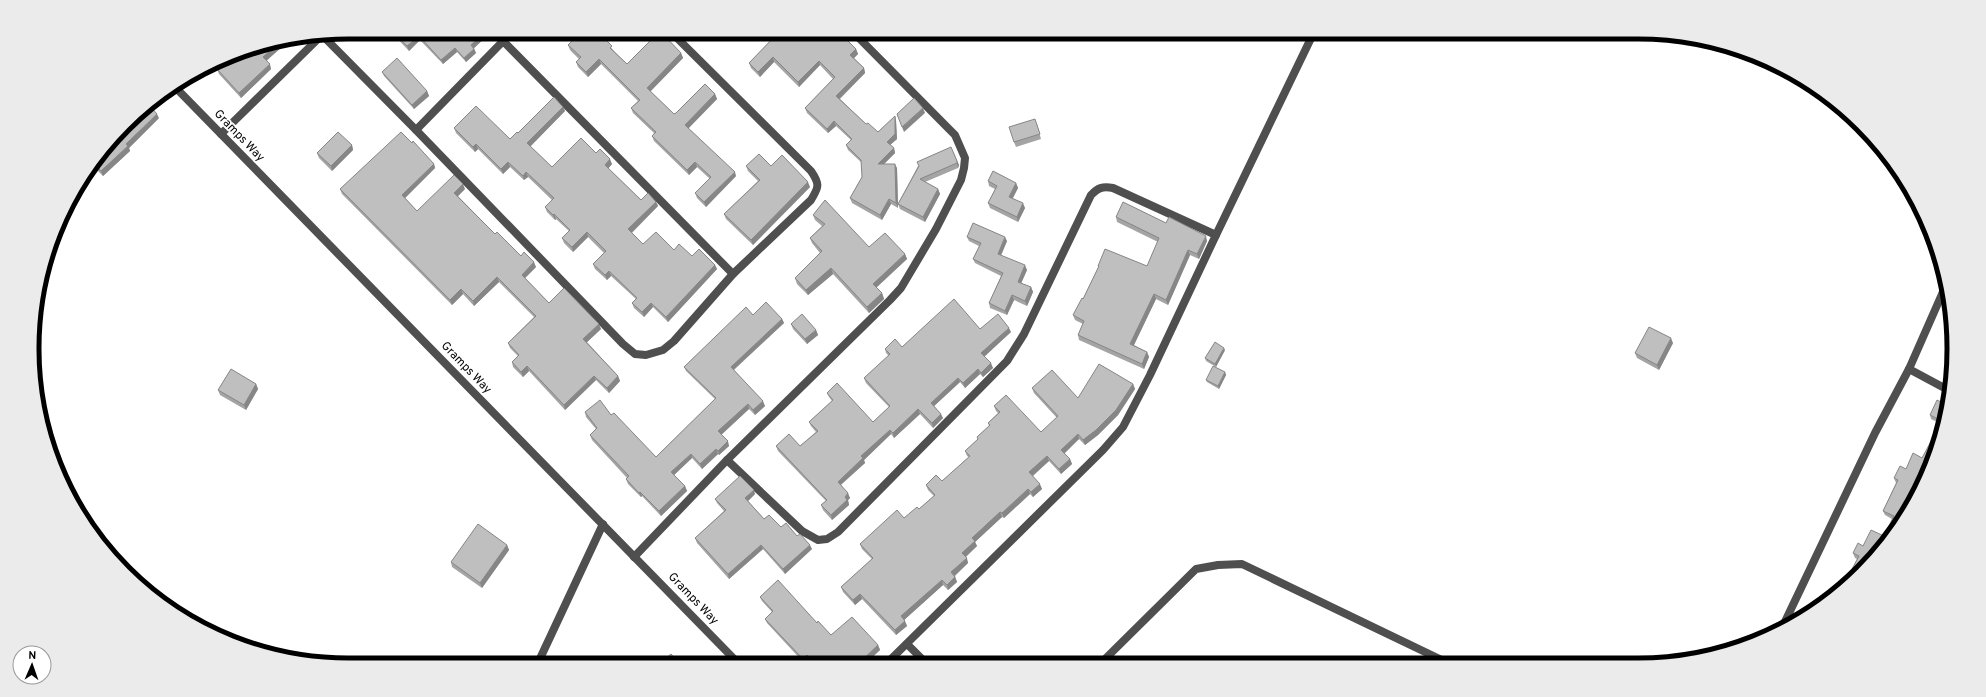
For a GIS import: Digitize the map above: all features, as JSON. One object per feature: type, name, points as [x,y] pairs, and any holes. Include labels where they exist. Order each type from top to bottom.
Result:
[{"type":"street","points":[[327,40],[623,344],[635,354],[656,353],[674,341],[733,274],[811,200],[818,188],[817,179],[811,171],[678,39]]},
{"type":"street","points":[[634,556],[726,460],[901,288],[936,229],[961,180],[965,158],[955,135],[860,39]]},
{"type":"street","points":[[892,658],[1103,450],[1123,427],[1150,375],[1311,39]]},
{"type":"street","points":[[221,134],[316,41]]},
{"type":"street","points":[[416,130],[503,41],[733,274]]},
{"type":"street","name":"Gramps Way","points":[[178,90],[733,658]]},
{"type":"street","points":[[726,460],[802,531],[818,540],[827,539],[838,532],[1007,360],[1024,334],[1091,195],[1097,188],[1103,186],[1113,188],[1216,235]]},
{"type":"street","points":[[1786,620],[1875,434],[1909,369],[1942,294]]},
{"type":"street","points":[[1909,369],[1944,388]]},
{"type":"street","points":[[541,658],[603,524]]},
{"type":"street","points":[[1107,658],[1196,569],[1218,565],[1242,564],[1438,658]]},
{"type":"street","points":[[907,644],[921,658]]},
{"type":"building","points":[[400,39],[415,39],[407,46]]},
{"type":"building","points":[[422,39],[477,39],[471,45],[474,49],[464,58],[455,48],[441,60]]},
{"type":"building","points":[[574,39],[605,39],[612,46],[610,48],[627,64],[652,39],[668,39],[681,53],[647,88],[674,114],[705,84],[715,94],[685,125],[735,172],[704,202],[695,193],[711,177],[695,162],[687,170],[652,136],[656,132],[631,108],[640,100],[599,59],[586,72],[576,62],[581,57],[568,45]]},
{"type":"building","points":[[772,39],[846,39],[856,49],[850,55],[864,68],[836,96],[866,124],[868,123],[878,132],[895,116],[895,134],[887,142],[894,148],[878,164],[895,164],[896,203],[889,199],[880,215],[850,198],[862,177],[861,160],[846,145],[852,139],[834,121],[827,129],[805,108],[835,77],[819,61],[798,82],[773,57],[758,72],[749,63]]},
{"type":"building","points":[[272,49],[263,57],[270,64],[239,93],[217,69],[249,55]]},
{"type":"building","points":[[397,58],[427,91],[412,105],[382,72]]},
{"type":"building","points":[[554,97],[563,107],[527,143],[552,167],[581,138],[596,153],[600,149],[610,159],[605,165],[641,200],[648,193],[656,202],[628,229],[643,244],[656,232],[674,250],[679,244],[692,256],[699,249],[715,265],[666,317],[651,303],[642,312],[632,303],[637,298],[609,271],[605,275],[593,264],[606,251],[587,232],[572,247],[562,238],[570,230],[545,207],[554,198],[526,172],[523,176],[508,162],[501,169],[476,144],[473,147],[454,128],[476,106],[510,139]]},
{"type":"building","points":[[914,98],[923,108],[902,127],[897,114]]},
{"type":"building","points":[[153,109],[157,114],[126,144],[128,146],[101,171],[98,168],[116,144]]},
{"type":"building","points":[[1035,119],[1040,134],[1014,142],[1009,127]]},
{"type":"building","points":[[338,132],[352,145],[331,166],[317,153]]},
{"type":"building","points":[[401,132],[412,143],[413,141],[434,164],[402,195],[417,211],[454,175],[463,184],[454,193],[495,234],[497,232],[521,256],[524,252],[534,262],[522,275],[549,303],[564,288],[599,324],[583,339],[618,376],[607,388],[594,376],[564,405],[527,366],[521,372],[512,362],[519,355],[508,343],[536,316],[497,277],[473,301],[461,289],[450,300],[340,189]]},
{"type":"building","points":[[951,147],[957,163],[920,179],[938,189],[923,217],[898,204],[919,166],[917,162]]},
{"type":"building","points":[[759,154],[771,166],[782,155],[808,182],[751,240],[724,214],[760,180],[746,166]]},
{"type":"building","points":[[993,171],[1016,183],[1009,197],[1023,203],[1017,217],[988,203],[997,186],[988,181]]},
{"type":"building","points":[[825,200],[869,247],[885,233],[905,254],[873,284],[882,293],[867,307],[831,268],[806,290],[795,278],[822,251],[810,238],[825,224],[813,215]]},
{"type":"building","points":[[1123,202],[1166,223],[1169,217],[1206,236],[1197,254],[1188,250],[1166,300],[1154,294],[1130,344],[1147,352],[1142,364],[1078,335],[1084,321],[1073,315],[1082,298],[1083,299],[1099,266],[1105,249],[1147,266],[1159,238],[1116,217]]},
{"type":"building","points":[[973,223],[1005,237],[998,254],[1025,265],[1018,282],[1031,287],[1025,301],[1012,295],[1005,311],[989,303],[1003,273],[973,259],[981,243],[967,237]]},
{"type":"building","points":[[954,299],[980,329],[998,314],[1009,328],[981,353],[991,363],[981,373],[978,369],[963,383],[958,378],[931,403],[941,414],[932,423],[918,409],[893,433],[890,430],[861,456],[863,458],[838,482],[848,493],[845,497],[847,500],[831,515],[821,505],[827,500],[776,446],[789,434],[800,446],[818,431],[809,422],[833,400],[827,393],[837,383],[873,422],[890,406],[864,378],[890,354],[885,349],[895,339],[902,347]]},
{"type":"building","points":[[766,302],[782,319],[731,367],[763,401],[753,410],[748,404],[718,431],[728,441],[718,451],[716,449],[700,464],[691,454],[671,472],[685,486],[659,511],[626,479],[629,476],[590,435],[597,428],[585,412],[600,400],[611,415],[614,413],[656,457],[716,398],[684,367],[746,307],[753,315]]},
{"type":"building","points":[[802,314],[816,330],[805,339],[791,324]]},
{"type":"building","points":[[1649,327],[1671,338],[1657,365],[1635,353]]},
{"type":"building","points":[[1215,342],[1224,348],[1215,364],[1205,358]]},
{"type":"building","points":[[1099,364],[1133,384],[1116,410],[1096,430],[1083,440],[1078,434],[1061,450],[1070,459],[1059,469],[1047,456],[1029,472],[1040,484],[1031,492],[1028,489],[972,538],[975,541],[962,553],[967,558],[951,572],[955,577],[947,585],[942,580],[901,616],[905,621],[895,630],[860,594],[853,600],[841,587],[873,558],[860,544],[897,510],[904,518],[917,507],[919,509],[935,495],[926,485],[936,475],[942,481],[970,456],[965,451],[978,439],[977,437],[990,425],[988,423],[1000,412],[994,406],[1006,395],[1041,432],[1058,416],[1032,388],[1052,370],[1078,398]]},
{"type":"building","points":[[1213,366],[1225,372],[1218,386],[1206,380]]},
{"type":"building","points":[[231,369],[256,384],[244,405],[218,390]]},
{"type":"building","points":[[1937,400],[1942,402],[1938,419],[1930,415]]},
{"type":"building","points":[[1934,435],[1931,448],[1915,485],[1906,503],[1885,535],[1894,516],[1883,511],[1898,480],[1894,478],[1900,466],[1906,469],[1913,453],[1922,458]]},
{"type":"building","points":[[740,476],[754,490],[745,498],[764,519],[769,515],[781,527],[786,523],[797,536],[800,534],[810,545],[783,569],[761,545],[728,574],[695,538],[726,510],[715,499]]},
{"type":"building","points":[[478,524],[507,545],[480,583],[451,562]]},
{"type":"building","points":[[1871,530],[1884,536],[1870,553],[1852,571],[1859,556],[1853,553],[1858,543],[1863,546]]},
{"type":"building","points":[[778,580],[817,623],[818,621],[831,635],[852,617],[878,645],[864,658],[810,658],[807,655],[802,658],[765,619],[773,611],[760,597]]},
{"type":"building","points":[[671,654],[675,658],[666,658]]}]
